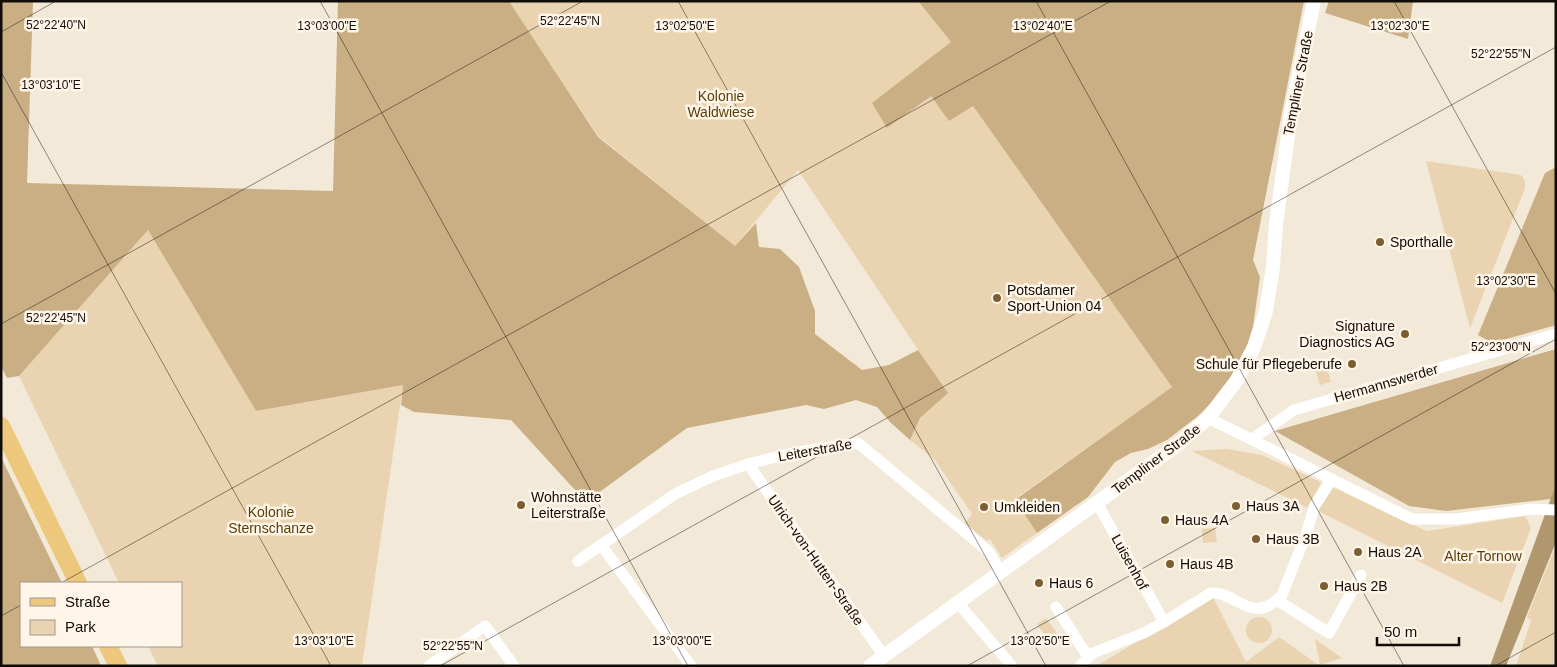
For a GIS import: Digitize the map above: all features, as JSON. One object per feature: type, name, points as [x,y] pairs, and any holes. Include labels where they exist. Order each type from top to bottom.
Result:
[{"type":"main road","points":[[1,426],[78,582]]},
{"type":"main road","points":[[108,647],[118,666]]},
{"type":"street","name":"Templiner Straße","points":[[870,666],[1177,445],[1208,418],[1237,380],[1254,347],[1266,311],[1273,268],[1276,224],[1291,113],[1314,1]]},
{"type":"street","name":"Hermannswerder","points":[[1252,439],[1294,410],[1556,334]]},
{"type":"street","points":[[1208,418],[1412,519],[1457,518],[1531,509],[1551,509]]},
{"type":"street","name":"Leiterstraße","points":[[578,561],[675,494],[713,476],[748,464],[792,453],[858,442],[988,551],[1001,572]]},
{"type":"street","name":"Ulrich-von-Hutten-Straße","points":[[748,464],[884,656]]},
{"type":"street","points":[[1056,607],[1084,662],[1099,650],[1144,633],[1211,593],[1216,593],[1252,608],[1268,606],[1282,595],[1307,532],[1314,507],[1332,479]]},
{"type":"street","name":"Luisenhof","points":[[1097,503],[1164,622]]},
{"type":"street","points":[[601,545],[691,666]]},
{"type":"street","points":[[1277,600],[1329,633],[1361,575]]},
{"type":"street","points":[[958,603],[1012,666]]},
{"type":"street","points":[[429,666],[485,626],[514,666]]},
{"type":"green space","name":"Kolonie Waldwiese","points":[[509,1],[918,1],[951,42],[936,54],[1172,387],[1015,499],[1037,533],[1002,558],[990,539],[987,541],[965,523],[972,514],[934,459],[910,440],[920,418],[947,393],[798,170],[735,246],[598,136]]},
{"type":"green space","points":[[1426,161],[1521,175],[1525,181],[1525,188],[1470,328]]},
{"type":"green space","name":"Kolonie Sternschanze","points":[[148,230],[256,411],[403,385],[362,666],[158,666],[148,647],[182,647],[182,582],[119,582],[19,376]]},
{"type":"green space","points":[[1324,358],[1331,382],[1320,385],[1314,365]]},
{"type":"green space","points":[[1227,449],[1262,455],[1321,482],[1308,508],[1192,451]]},
{"type":"green space","name":"Alter Tornow","points":[[1330,486],[1427,531],[1525,516],[1531,528],[1502,603],[1318,511]]},
{"type":"green space","points":[[1215,528],[1217,542],[1203,543],[1202,529]]},
{"type":"green space","name":"Alter Tornow","points":[[1556,545],[1556,666],[1516,666],[1531,621],[1527,617]]},
{"type":"green space","points":[[1213,597],[1246,662],[1279,637],[1320,666],[1096,666]]},
{"type":"green space","points":[[1259,617],[1268,621],[1272,630],[1268,639],[1259,643],[1250,639],[1246,630],[1250,621]]},
{"type":"green space","points":[[1046,618],[1058,635],[1049,642],[1037,624]]},
{"type":"green space","points":[[1315,639],[1342,658],[1320,665]]},
{"type":"shaded area","points":[[1,1],[33,1],[27,183],[333,191],[338,1],[509,1],[598,137],[735,246],[756,223],[759,247],[780,249],[799,267],[815,311],[815,334],[862,370],[889,365],[918,350],[948,393],[920,418],[910,440],[877,407],[856,400],[824,409],[806,405],[687,428],[586,502],[511,420],[414,412],[401,405],[403,385],[256,411],[148,230],[19,376],[7,378],[1,366]]},
{"type":"shaded area","points":[[918,1],[1304,1],[1253,260],[1260,277],[1253,327],[1244,356],[1219,395],[1198,416],[1167,440],[1148,449],[1131,453],[1115,462],[1088,497],[1037,533],[1015,500],[1172,387],[973,106],[949,121],[931,96],[887,128],[872,103],[951,42]]},
{"type":"shaded area","points":[[1329,1],[1413,1],[1408,39],[1325,13]]},
{"type":"shaded area","points":[[1556,167],[1556,325],[1492,343],[1478,335],[1545,173]]},
{"type":"shaded area","points":[[1556,349],[1556,484],[1551,499],[1446,511],[1409,506],[1275,431]]},
{"type":"shaded area","points":[[1,457],[62,582],[20,582],[20,647],[92,647],[101,666],[1,666]]},
{"type":"shaded area","points":[[1556,484],[1556,542],[1506,666],[1490,666]]},
{"type":"place","name":"Sporthalle","points":[[1380,242]]},
{"type":"place","name":"Potsdamer Sport-Union 04","points":[[997,298]]},
{"type":"place","name":"Signature Diagnostics AG","points":[[1405,334]]},
{"type":"place","name":"Schule für Pflegeberufe","points":[[1352,364]]},
{"type":"place","name":"Wohnstätte Leiterstraße","points":[[521,505]]},
{"type":"place","name":"Haus 3A","points":[[1236,506]]},
{"type":"place","name":"Umkleiden","points":[[984,507]]},
{"type":"place","name":"Haus 4A","points":[[1165,520]]},
{"type":"place","name":"Haus 3B","points":[[1256,539]]},
{"type":"place","name":"Haus 2A","points":[[1358,552]]},
{"type":"place","name":"Haus 4B","points":[[1170,564]]},
{"type":"place","name":"Haus 6","points":[[1039,583]]},
{"type":"place","name":"Haus 2B","points":[[1324,586]]}]
